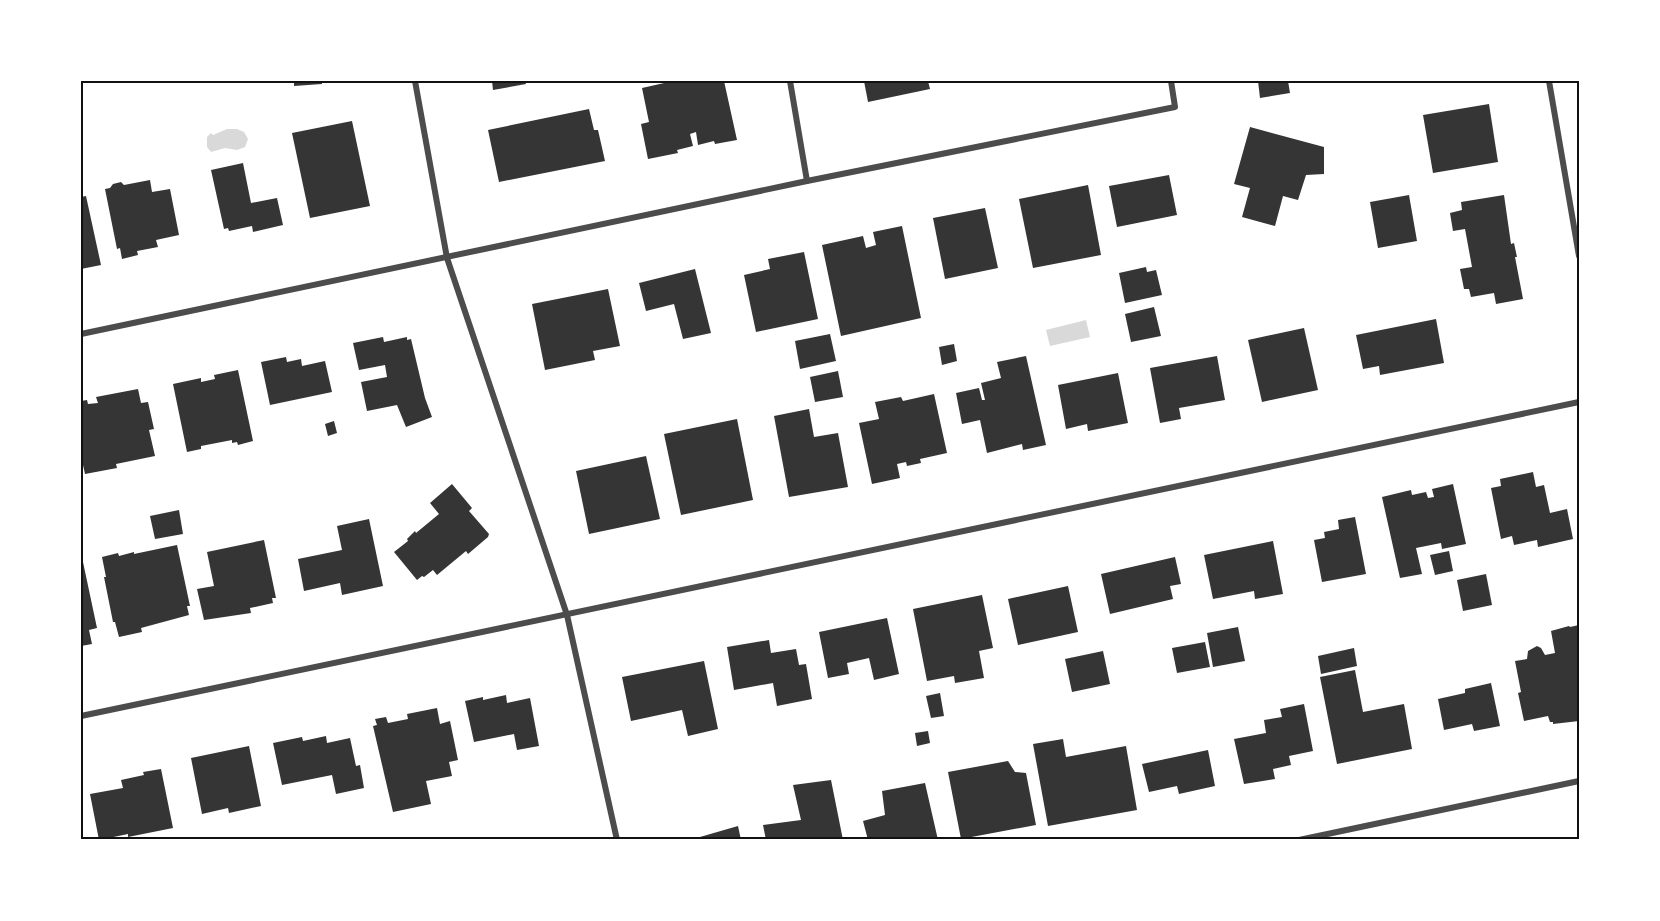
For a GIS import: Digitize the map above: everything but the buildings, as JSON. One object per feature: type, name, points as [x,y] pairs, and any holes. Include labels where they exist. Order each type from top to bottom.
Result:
[{"type":"street","points":[[415,81],[447,258],[567,615],[617,840]]},
{"type":"street","points":[[790,81],[807,181]]},
{"type":"street","points":[[81,334],[807,181],[1175,107],[1171,81]]},
{"type":"street","points":[[1549,81],[1579,256]]},
{"type":"street","points":[[81,716],[1579,402]]},
{"type":"street","points":[[1299,840],[1579,781]]},
{"type":"shaded area","points":[[227,129],[244,132],[248,139],[245,147],[237,150],[225,148],[211,152],[207,147],[207,137],[211,133],[213,135]]},
{"type":"shaded area","points":[[1086,320],[1090,337],[1050,346],[1046,330]]}]
